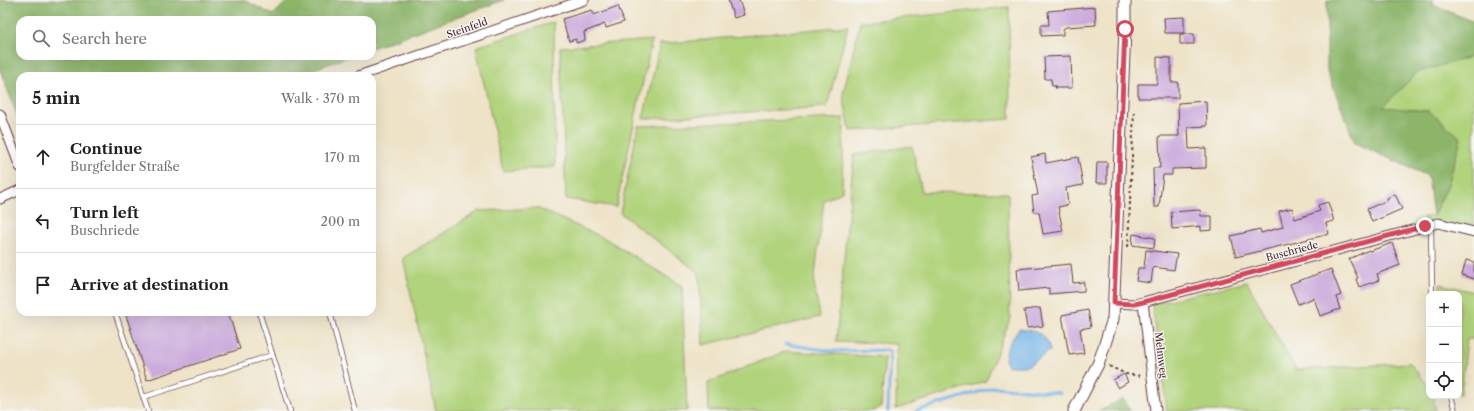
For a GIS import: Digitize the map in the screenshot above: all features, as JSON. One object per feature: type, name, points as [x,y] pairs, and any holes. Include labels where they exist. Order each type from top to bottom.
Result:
[{"type":"street","name":"Steinfeld","points":[[370,72],[584,0]]},
{"type":"street","points":[[1074,411],[1105,348],[1113,319],[1125,29],[1124,0]]},
{"type":"street","points":[[0,114],[16,156]]},
{"type":"street","points":[[0,199],[16,192]]},
{"type":"street","name":"Buschriede","points":[[1114,303],[1134,304],[1143,302],[1438,223],[1474,232]]},
{"type":"street","name":"Melmweg","points":[[1143,302],[1156,411]]},
{"type":"lane","points":[[1431,225],[1432,291]]},
{"type":"lane","points":[[117,316],[148,411]]},
{"type":"lane","points":[[260,316],[290,411]]},
{"type":"lane","points":[[331,316],[355,411]]},
{"type":"lane","points":[[144,397],[272,355]]},
{"type":"lane","points":[[1452,399],[1455,411]]},
{"type":"path","points":[[1107,366],[1126,374],[1153,378]]},
{"type":"green space","points":[[0,0],[244,0],[273,15],[288,0],[504,0],[376,47],[376,16],[16,16],[16,60],[339,60],[306,72],[16,72],[16,112],[0,70]]},
{"type":"green space","points":[[1327,0],[1433,0],[1433,5],[1474,22],[1474,56],[1418,72],[1383,107],[1429,111],[1461,138],[1448,185],[1433,216],[1428,176],[1355,143],[1327,71]]},
{"type":"green space","points":[[1009,7],[1010,119],[850,131],[843,94],[860,22]]},
{"type":"green space","points":[[554,22],[555,167],[503,171],[476,47]]},
{"type":"green space","points":[[848,26],[827,107],[643,119],[660,44]]},
{"type":"green space","points":[[652,40],[616,207],[566,199],[560,47]]},
{"type":"green space","points":[[1474,56],[1474,232],[1438,223],[1425,226],[1423,217],[1433,216],[1448,185],[1461,138],[1383,107],[1418,72]]},
{"type":"green space","points":[[844,118],[842,192],[824,200],[814,282],[820,317],[703,345],[699,273],[620,213],[638,126]]},
{"type":"green space","points":[[912,146],[922,192],[1008,193],[1010,319],[986,381],[896,409],[897,344],[836,341],[854,155]]},
{"type":"green space","points":[[537,208],[606,239],[682,286],[687,411],[436,411],[403,258],[479,211]]},
{"type":"green space","points":[[1247,282],[1296,370],[1410,363],[1426,383],[1426,399],[1434,399],[1436,411],[1167,411],[1152,304]]},
{"type":"green space","points":[[1440,284],[1474,292],[1474,339],[1467,339],[1462,385],[1462,291],[1440,291]]},
{"type":"green space","points":[[786,351],[885,357],[881,407],[873,411],[709,411],[708,383]]},
{"type":"green space","points":[[1123,399],[1131,411],[1098,411]]},
{"type":"water","points":[[1019,329],[1040,334],[1049,345],[1050,351],[1027,366],[1008,366],[1005,359],[1008,345]]},
{"type":"building","points":[[728,0],[739,0],[744,15],[734,18]]},
{"type":"building","points":[[618,6],[624,22],[606,28],[605,24],[584,32],[585,40],[576,43],[576,39],[569,41],[562,19],[592,10],[594,15]]},
{"type":"building","points":[[1095,7],[1096,25],[1066,27],[1063,29],[1063,35],[1041,36],[1041,25],[1049,25],[1048,11]]},
{"type":"building","points":[[1184,17],[1184,33],[1165,33],[1164,18]]},
{"type":"building","points":[[1180,34],[1194,34],[1194,44],[1180,44]]},
{"type":"building","points":[[1071,56],[1072,88],[1055,88],[1056,86],[1052,86],[1051,79],[1045,79],[1044,57]]},
{"type":"building","points":[[1157,57],[1171,58],[1171,82],[1178,82],[1178,98],[1138,98],[1138,84],[1157,84]]},
{"type":"building","points":[[1206,101],[1207,126],[1188,127],[1189,149],[1206,148],[1206,168],[1172,169],[1172,175],[1163,175],[1159,207],[1154,207],[1153,168],[1160,168],[1159,136],[1179,136],[1178,103]]},
{"type":"building","points":[[1045,154],[1046,163],[1078,157],[1083,185],[1066,188],[1068,205],[1058,207],[1063,231],[1043,234],[1039,212],[1034,212],[1032,196],[1038,195],[1031,157]]},
{"type":"building","points":[[1097,162],[1107,162],[1107,183],[1096,183]]},
{"type":"building","points":[[1395,194],[1402,209],[1372,222],[1367,209],[1388,200],[1387,198]]},
{"type":"building","points":[[1328,202],[1334,221],[1326,223],[1329,234],[1236,257],[1231,236],[1260,229],[1261,233],[1283,227],[1279,211],[1292,208],[1295,219],[1320,211],[1318,205]]},
{"type":"building","points":[[1200,210],[1201,216],[1212,216],[1212,230],[1201,231],[1201,226],[1172,229],[1171,212]]},
{"type":"building","points":[[1133,234],[1155,238],[1154,248],[1132,245]]},
{"type":"building","points":[[1392,243],[1400,265],[1377,274],[1379,280],[1359,287],[1356,279],[1358,278],[1349,259],[1369,250],[1370,251]]},
{"type":"building","points":[[1146,250],[1177,254],[1174,270],[1153,267],[1151,283],[1136,281],[1138,268],[1144,268]]},
{"type":"building","points":[[1466,260],[1474,262],[1474,279],[1462,275]]},
{"type":"building","points":[[1071,264],[1073,283],[1084,282],[1084,291],[1049,294],[1049,288],[1019,291],[1017,269]]},
{"type":"building","points":[[1331,269],[1341,295],[1336,297],[1340,309],[1320,316],[1314,298],[1298,304],[1290,284]]},
{"type":"building","points":[[1040,308],[1043,326],[1027,328],[1024,310]]},
{"type":"building","points":[[1088,310],[1091,327],[1080,329],[1084,353],[1069,355],[1062,315]]},
{"type":"building","points":[[126,316],[229,316],[240,349],[147,380]]},
{"type":"building","points":[[1124,374],[1128,382],[1118,388],[1113,380]]},
{"type":"waterway","points":[[785,344],[831,351],[887,350],[890,352],[888,411]]},
{"type":"waterway","points":[[916,411],[995,387],[1060,393]]},
{"type":"route","points":[[1125,29],[1114,303],[1134,304],[1143,302],[1425,226]]}]
